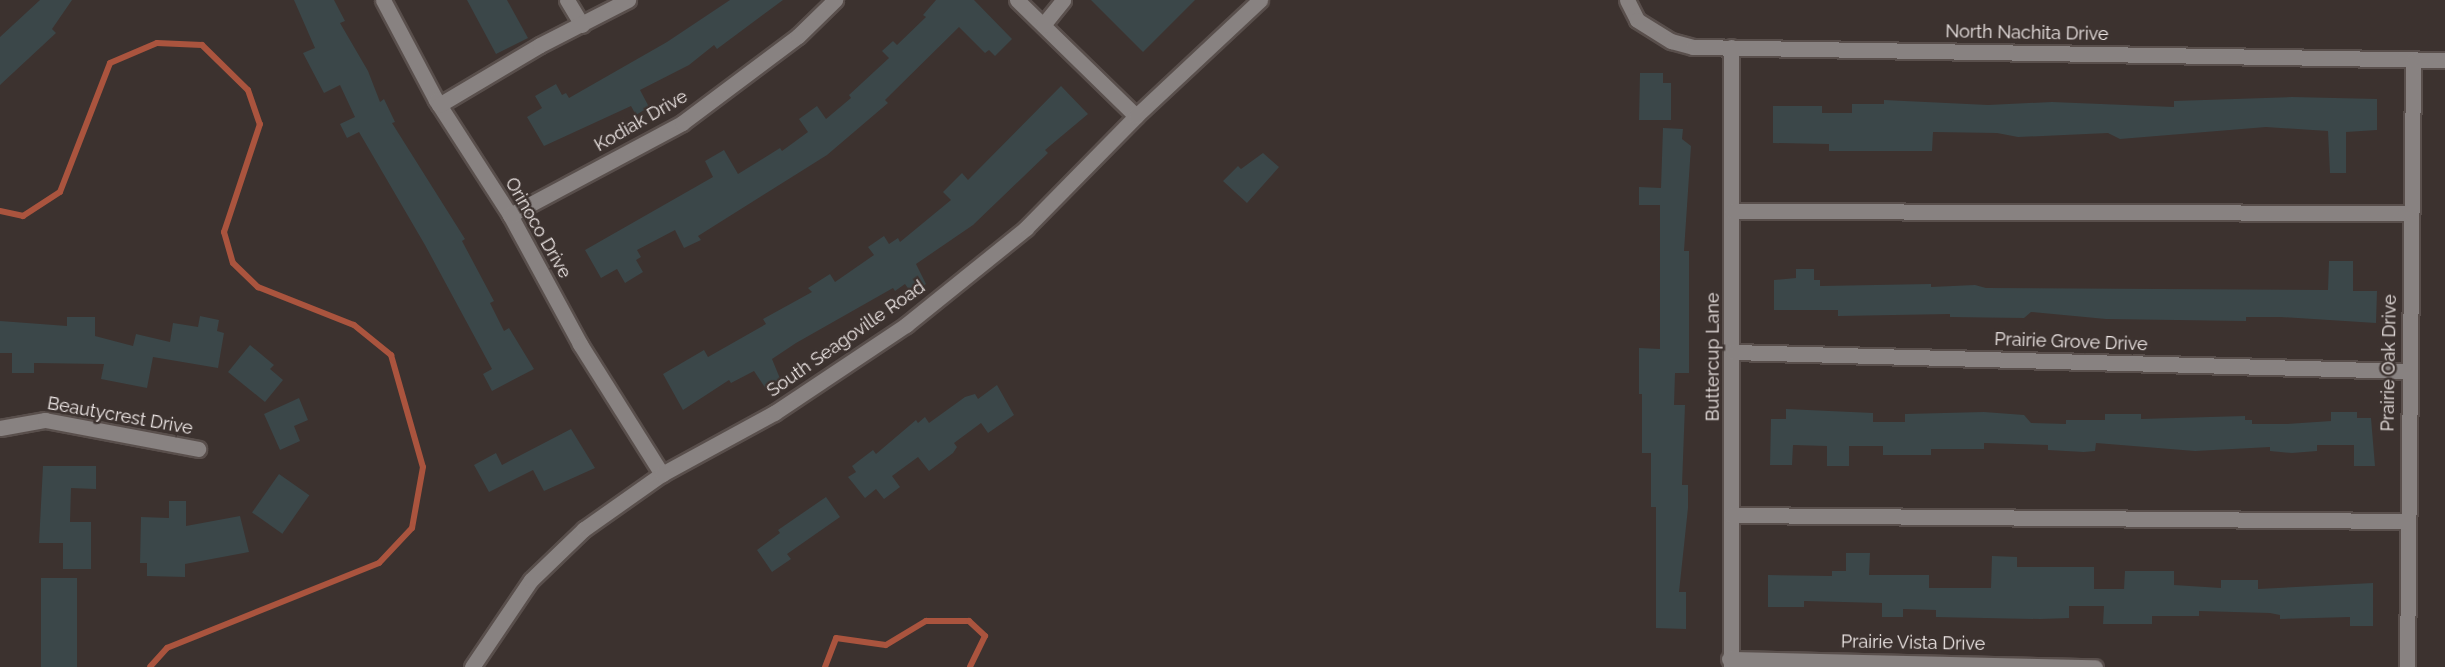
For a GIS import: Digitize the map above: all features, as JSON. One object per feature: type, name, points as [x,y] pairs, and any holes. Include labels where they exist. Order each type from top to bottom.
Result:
[{"type":"street","name":"Orinoco Drive","points":[[383,0],[439,105],[510,214],[580,344],[662,474]]},
{"type":"street","points":[[567,0],[582,25]]},
{"type":"street","points":[[439,105],[628,0]]},
{"type":"street","name":"Kodiak Drive","points":[[510,214],[682,123],[798,36],[836,0]]},
{"type":"street","points":[[1017,0],[1136,116]]},
{"type":"street","points":[[1043,25],[1064,0]]},
{"type":"street","name":"South Seagoville Road","points":[[472,667],[531,580],[584,529],[662,474],[774,413],[906,325],[1026,228],[1136,116],[1260,0]]},
{"type":"street","name":"North Nachita Drive","points":[[1627,0],[1637,20],[1671,41],[1693,47],[2445,60]]},
{"type":"street","name":"Buttercup Lane","points":[[1730,663],[1733,352],[1731,47]]},
{"type":"street","name":"Prairie Oak Drive","points":[[2407,667],[2413,60]]},
{"type":"street","points":[[1732,211],[2411,213]]},
{"type":"street","name":"Prairie Grove Drive","points":[[1733,352],[2409,371]]},
{"type":"street","name":"Beautycrest Drive","points":[[0,428],[45,420],[198,449]]},
{"type":"street","points":[[1731,515],[2408,521]]},
{"type":"street","name":"Prairie Vista Drive","points":[[1730,663],[2095,667]]},
{"type":"building","points":[[40,0],[72,0],[52,29],[56,33],[0,85],[0,37]]},
{"type":"building","points":[[294,0],[334,0],[345,21],[340,23],[368,71],[380,102],[384,99],[395,122],[392,123],[465,239],[462,241],[494,301],[490,303],[504,331],[509,328],[534,369],[492,391],[483,374],[492,369],[425,245],[359,132],[347,138],[340,124],[355,117],[340,85],[324,93],[303,53],[315,48]]},
{"type":"building","points":[[467,0],[507,0],[528,38],[496,54]]},
{"type":"building","points":[[730,0],[783,0],[717,49],[714,45],[689,65],[640,90],[649,107],[636,115],[631,106],[544,146],[527,117],[542,108],[535,96],[556,84],[562,95],[566,93],[569,98],[667,42]]},
{"type":"building","points":[[936,0],[974,0],[1012,39],[995,56],[989,50],[985,53],[959,27],[885,100],[888,103],[827,155],[698,236],[701,240],[684,248],[675,230],[637,250],[641,257],[636,260],[643,272],[625,283],[617,269],[601,278],[585,250],[713,177],[705,161],[724,150],[738,174],[780,148],[782,151],[808,132],[799,119],[817,106],[826,119],[851,98],[849,95],[889,58],[882,51],[893,41],[897,45],[926,17],[923,15]]},
{"type":"building","points":[[1091,0],[1195,0],[1143,52]]},
{"type":"building","points":[[1640,73],[1663,73],[1663,83],[1671,83],[1671,120],[1639,120]]},
{"type":"building","points":[[1061,86],[1088,114],[1045,150],[1048,153],[973,225],[916,264],[926,284],[912,294],[905,284],[895,291],[893,288],[796,343],[772,359],[781,381],[766,389],[754,371],[731,383],[729,380],[683,410],[663,374],[704,350],[708,357],[766,324],[763,319],[812,292],[808,288],[830,274],[835,282],[874,255],[868,247],[884,236],[889,244],[898,238],[900,242],[951,200],[943,192],[962,173],[968,180]]},
{"type":"building","points":[[2292,97],[2377,99],[2377,130],[2346,132],[2346,173],[2330,173],[2328,131],[2266,127],[2120,139],[2108,133],[2018,137],[1997,133],[1933,132],[1932,151],[1829,151],[1829,144],[1773,143],[1773,106],[1822,106],[1822,113],[1852,113],[1852,104],[1884,104],[1884,100],[1988,105],[2052,102],[2174,107],[2174,101]]},
{"type":"building","points":[[1663,128],[1683,129],[1682,139],[1691,146],[1684,251],[1689,251],[1689,373],[1675,373],[1674,405],[1685,405],[1682,485],[1688,485],[1688,508],[1679,592],[1686,592],[1686,629],[1656,628],[1656,507],[1651,507],[1651,453],[1642,453],[1642,394],[1639,394],[1639,348],[1660,349],[1660,205],[1639,205],[1639,187],[1661,188]]},
{"type":"building","points":[[1263,153],[1279,167],[1247,203],[1223,181],[1238,166],[1241,169]]},
{"type":"building","points":[[2329,261],[2353,261],[2353,291],[2377,291],[2376,323],[2281,317],[2246,317],[2246,321],[2106,319],[2031,312],[2024,318],[1950,317],[1950,314],[1838,316],[1838,310],[1774,310],[1774,280],[1796,278],[1796,269],[1814,269],[1814,280],[1820,280],[1820,286],[1931,284],[1931,287],[1975,285],[1986,288],[2328,290]]},
{"type":"building","points":[[200,316],[219,320],[217,331],[224,333],[218,368],[153,357],[147,388],[101,379],[104,364],[34,363],[34,373],[12,373],[12,353],[0,353],[0,321],[67,326],[67,317],[95,317],[95,336],[133,346],[136,334],[170,342],[173,323],[198,327]]},
{"type":"building","points":[[250,345],[274,365],[270,369],[283,380],[265,402],[228,372]]},
{"type":"building","points":[[997,385],[1014,415],[988,433],[981,423],[954,443],[957,447],[953,453],[929,471],[918,457],[892,476],[900,487],[884,499],[876,489],[865,498],[848,477],[856,472],[852,466],[873,450],[876,454],[916,420],[918,423],[925,417],[929,423],[965,397],[975,394],[978,399]]},
{"type":"building","points":[[299,398],[308,420],[294,426],[300,441],[280,450],[264,414]]},
{"type":"building","points":[[1786,409],[1873,413],[1873,422],[1905,422],[1905,414],[1984,412],[2024,415],[2031,423],[2066,424],[2066,420],[2105,420],[2105,414],[2141,414],[2141,419],[2245,416],[2245,420],[2252,420],[2252,424],[2287,424],[2331,421],[2331,412],[2357,412],[2357,418],[2371,418],[2375,466],[2354,466],[2354,445],[2317,445],[2317,451],[2292,453],[2270,451],[2270,447],[2195,451],[2096,443],[2095,451],[2084,452],[2048,450],[2048,445],[1984,443],[1984,449],[1931,449],[1931,455],[1883,455],[1883,446],[1849,446],[1849,466],[1827,466],[1827,446],[1793,445],[1792,465],[1770,465],[1771,419],[1786,419]]},
{"type":"building","points":[[571,429],[595,468],[544,491],[533,470],[489,492],[474,465],[496,453],[502,465]]},
{"type":"building","points":[[43,466],[96,466],[96,489],[71,488],[70,522],[91,522],[91,569],[63,569],[63,543],[39,543]]},
{"type":"building","points":[[279,474],[309,495],[282,534],[252,513]]},
{"type":"building","points":[[826,497],[840,517],[787,554],[791,559],[772,572],[757,550],[780,533],[778,530]]},
{"type":"building","points":[[169,501],[186,501],[186,526],[240,516],[249,552],[185,564],[185,577],[147,576],[147,563],[140,563],[141,517],[169,518]]},
{"type":"building","points":[[1846,553],[1870,553],[1869,575],[1929,575],[1929,588],[1991,588],[1992,556],[2017,557],[2017,567],[2094,567],[2094,589],[2124,589],[2125,571],[2174,571],[2174,585],[2221,588],[2221,580],[2258,580],[2258,589],[2373,583],[2373,626],[2350,626],[2350,617],[2280,619],[2280,615],[2270,613],[2199,611],[2199,616],[2152,616],[2152,624],[2103,624],[2104,606],[2069,606],[2069,618],[2040,619],[1936,617],[1936,610],[1903,609],[1903,617],[1882,617],[1882,603],[1804,601],[1804,607],[1768,607],[1768,575],[1832,576],[1832,571],[1846,571]]},
{"type":"building","points":[[41,578],[77,578],[77,667],[41,667]]},
{"type":"waterway","points":[[0,211],[23,216],[60,192],[110,63],[157,43],[202,45],[248,90],[260,124],[224,232],[233,263],[258,287],[354,325],[391,355],[423,467],[412,528],[379,563],[167,648],[150,667]]},
{"type":"waterway","points":[[825,667],[836,638],[886,645],[926,621],[969,621],[985,636],[970,667]]}]
